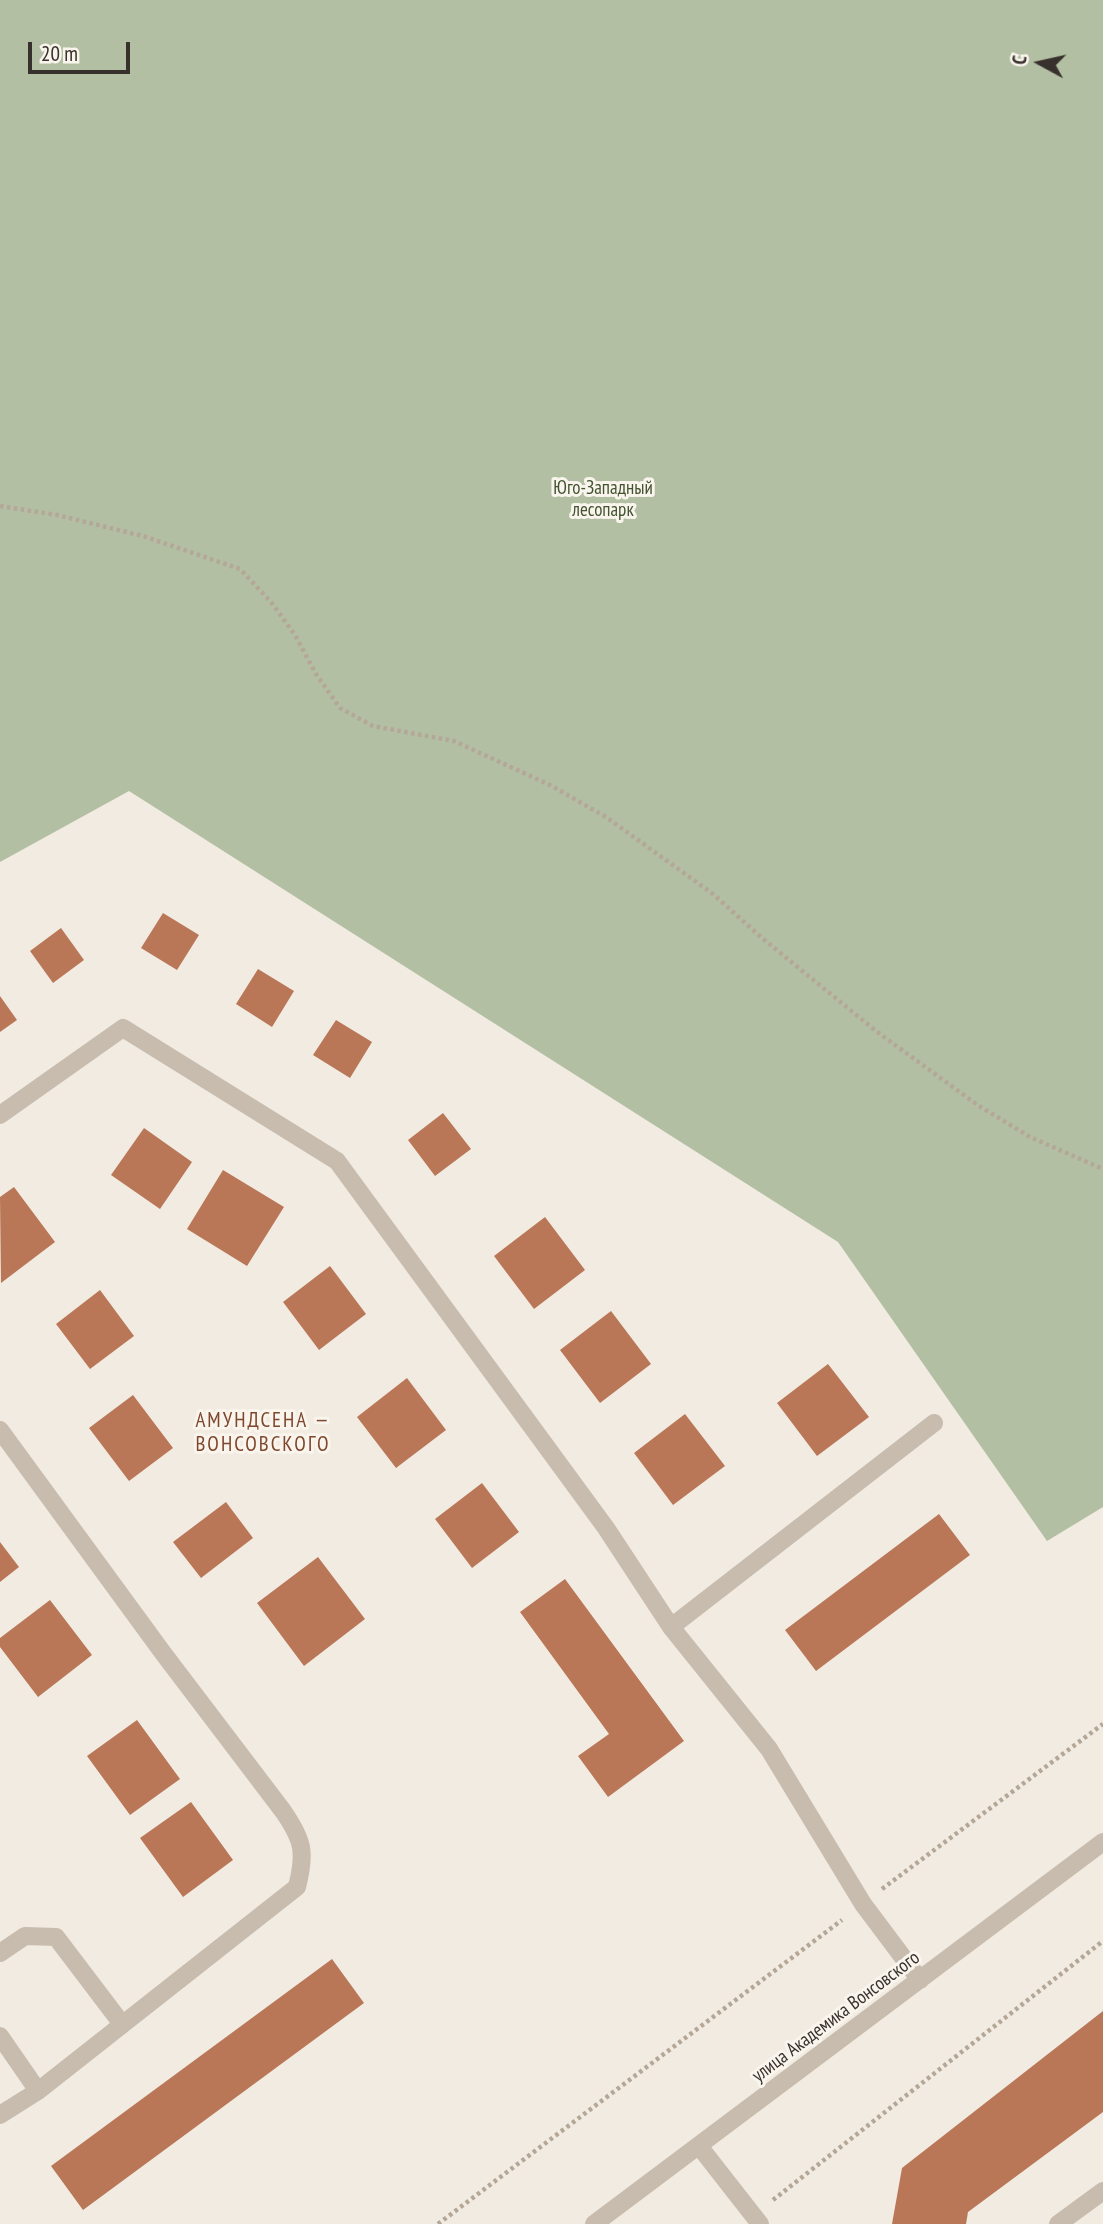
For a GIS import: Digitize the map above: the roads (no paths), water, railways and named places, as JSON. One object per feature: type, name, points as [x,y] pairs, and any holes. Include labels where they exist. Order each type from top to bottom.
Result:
[{"type":"street","points":[[0,1115],[123,1028],[337,1161],[606,1528],[671,1627],[769,1749],[863,1904],[920,1980]]},
{"type":"street","points":[[671,1627],[934,1423]]},
{"type":"street","points":[[0,1430],[299,1833],[303,1863],[297,1887],[38,2091],[0,2115]]},
{"type":"street","name":"улица Академика Вонсовского","points":[[594,2224],[1103,1842]]},
{"type":"street","points":[[0,1953],[25,1936],[56,1937],[122,2024]]},
{"type":"street","points":[[0,2036],[38,2091]]},
{"type":"street","points":[[699,2146],[756,2220]]},
{"type":"street","points":[[1058,2224],[1103,2191]]},
{"type":"district","name":"АМУНДСЕНА — ВОНСОВСКОГО","points":[[263,1433]]},
{"type":"park label","name":"Юго-Западный лесопарк","points":[[603,500]]}]
